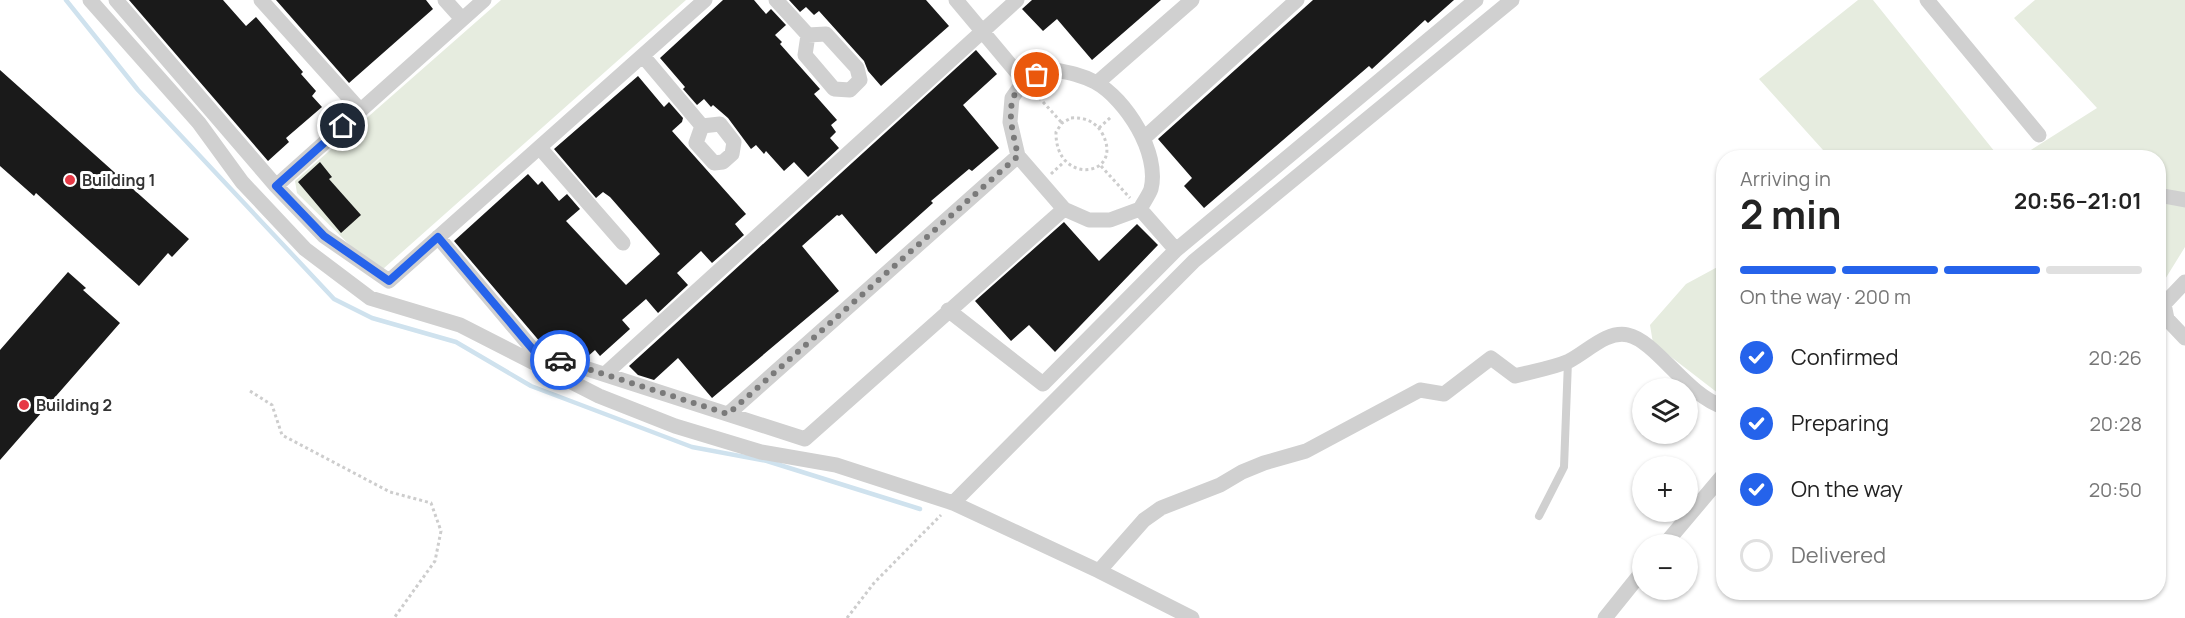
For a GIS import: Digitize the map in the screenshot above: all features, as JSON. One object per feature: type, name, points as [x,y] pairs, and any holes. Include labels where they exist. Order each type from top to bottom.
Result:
[{"type":"street","points":[[90,0],[199,123],[242,182],[305,249],[370,298],[460,324],[599,396],[675,426],[761,452],[836,465],[952,503],[1099,571],[1192,618]]},
{"type":"street","points":[[116,0],[276,186],[324,236],[389,281],[705,0]]},
{"type":"street","points":[[261,0],[360,110]]},
{"type":"street","points":[[445,0],[462,19]]},
{"type":"street","points":[[276,186],[484,0]]},
{"type":"street","points":[[776,0],[808,35]]},
{"type":"street","points":[[956,0],[1024,81]]},
{"type":"street","points":[[606,374],[1017,0]]},
{"type":"street","points":[[1097,83],[1192,0]]},
{"type":"street","points":[[1144,138],[1297,0]]},
{"type":"street","points":[[948,310],[1043,384],[1176,250],[1476,0]]},
{"type":"street","points":[[952,503],[1194,261],[1512,0]]},
{"type":"street","points":[[1927,0],[2039,135]]},
{"type":"street","points":[[643,56],[702,126]]},
{"type":"street","points":[[1050,69],[1076,73],[1097,83],[1115,98],[1133,119],[1144,138],[1151,162],[1151,189],[1110,220],[1089,220],[1064,209],[1018,156],[1010,122],[1012,98],[1024,81],[1050,69]]},
{"type":"street","points":[[540,148],[623,243]]},
{"type":"street","points":[[728,414],[1018,156]]},
{"type":"street","points":[[2166,196],[2185,200]]},
{"type":"street","points":[[1134,203],[1176,250]]},
{"type":"street","points":[[438,237],[535,352],[805,439],[1064,209]]},
{"type":"street","points":[[2166,302],[2185,282]]},
{"type":"street","points":[[2166,314],[2167,319],[2185,338]]},
{"type":"street","points":[[1099,571],[1144,520],[1161,508],[1220,485],[1264,463],[1306,451],[1420,390],[1444,394],[1491,358],[1515,376],[1568,361],[1606,338],[1627,334],[1647,345],[1684,383],[1716,402]]},
{"type":"street","points":[[1673,534],[1716,483]]},
{"type":"street","points":[[1605,618],[1632,584]]},
{"type":"lane","points":[[1539,516],[1564,467],[1568,361]]},
{"type":"path","points":[[1024,81],[1062,123]]},
{"type":"path","points":[[1071,118],[1081,118],[1099,128],[1107,149],[1106,158],[1101,166],[1093,170],[1083,170],[1073,168],[1065,161],[1056,142],[1056,132],[1062,123],[1071,118]]},
{"type":"path","points":[[1045,179],[1065,161]]},
{"type":"path","points":[[1101,166],[1134,203]]},
{"type":"path","points":[[250,391],[272,405],[282,435],[390,492],[431,503],[441,531],[435,561],[394,618]]},
{"type":"path","points":[[847,618],[874,583],[952,503]]},
{"type":"shaded area","points":[[501,0],[686,0],[383,269],[372,267],[297,193],[295,181]]},
{"type":"shaded area","points":[[1858,0],[1873,0],[1993,150],[1823,150],[1759,79]]},
{"type":"shaded area","points":[[2035,0],[2185,0],[2185,247],[2166,278],[2166,150],[2031,150],[2097,108],[2014,18]]},
{"type":"shaded area","points":[[1716,268],[1716,392],[1653,343],[1650,325],[1686,284]]},
{"type":"building","points":[[129,0],[223,0],[246,26],[256,17],[303,72],[301,74],[316,91],[312,96],[322,107],[286,138],[289,142],[268,161]]},
{"type":"building","points":[[276,0],[426,0],[433,9],[349,83]]},
{"type":"building","points":[[723,0],[754,0],[766,14],[771,9],[786,25],[775,35],[782,42],[780,44],[820,89],[814,94],[837,120],[831,125],[836,132],[830,138],[839,148],[808,177],[794,162],[784,171],[766,151],[764,154],[756,145],[751,149],[728,118],[713,105],[711,107],[704,99],[697,105],[660,58]]},
{"type":"building","points":[[789,0],[926,0],[949,26],[881,86],[868,71],[864,61],[819,11],[814,15],[806,7],[800,12]]},
{"type":"building","points":[[1032,0],[1161,0],[1092,60],[1057,19],[1043,31],[1022,9]]},
{"type":"building","points":[[1313,0],[1454,0],[1428,23],[1425,20],[1372,69],[1369,66],[1204,208],[1184,186],[1192,178],[1158,139]]},
{"type":"building","points":[[976,50],[997,74],[963,105],[999,148],[972,171],[969,169],[931,201],[933,203],[876,254],[842,214],[837,215],[802,246],[839,291],[712,398],[678,358],[654,380],[638,375],[629,366]]},
{"type":"building","name":"Building 1","points":[[0,70],[189,239],[172,257],[168,253],[139,286],[36,193],[34,196],[0,166]]},
{"type":"building","points":[[638,76],[664,107],[669,102],[683,118],[682,122],[672,131],[746,214],[735,224],[744,235],[712,263],[701,251],[677,273],[688,285],[658,313],[646,299],[622,320],[630,329],[600,356],[595,350],[586,358],[565,336],[553,346],[546,339],[541,343],[454,241],[528,174],[538,185],[542,181],[559,201],[567,194],[580,209],[566,221],[626,285],[660,254],[610,197],[603,192],[596,198],[554,149]]},
{"type":"building","points":[[320,162],[332,177],[329,179],[361,215],[341,233],[298,182]]},
{"type":"building","points":[[1064,222],[1099,261],[1137,224],[1158,245],[1055,352],[1029,325],[1011,341],[975,301]]},
{"type":"building","name":"Building 2","points":[[68,272],[86,288],[83,290],[120,323],[0,460],[0,350]]},
{"type":"waterway","points":[[66,0],[138,90],[334,299],[372,318],[456,342],[531,386],[692,447],[767,461],[920,509]]},
{"type":"way so far","points":[[560,360],[728,414],[1018,156],[1010,122],[1012,98],[1024,81],[1037,75]]},
{"type":"place","name":"Building 1","points":[[70,180]]},
{"type":"place","name":"Building 2","points":[[24,405]]},
{"type":"route","points":[[343,126],[276,186],[324,236],[389,281],[438,237],[535,352],[560,360]]}]
